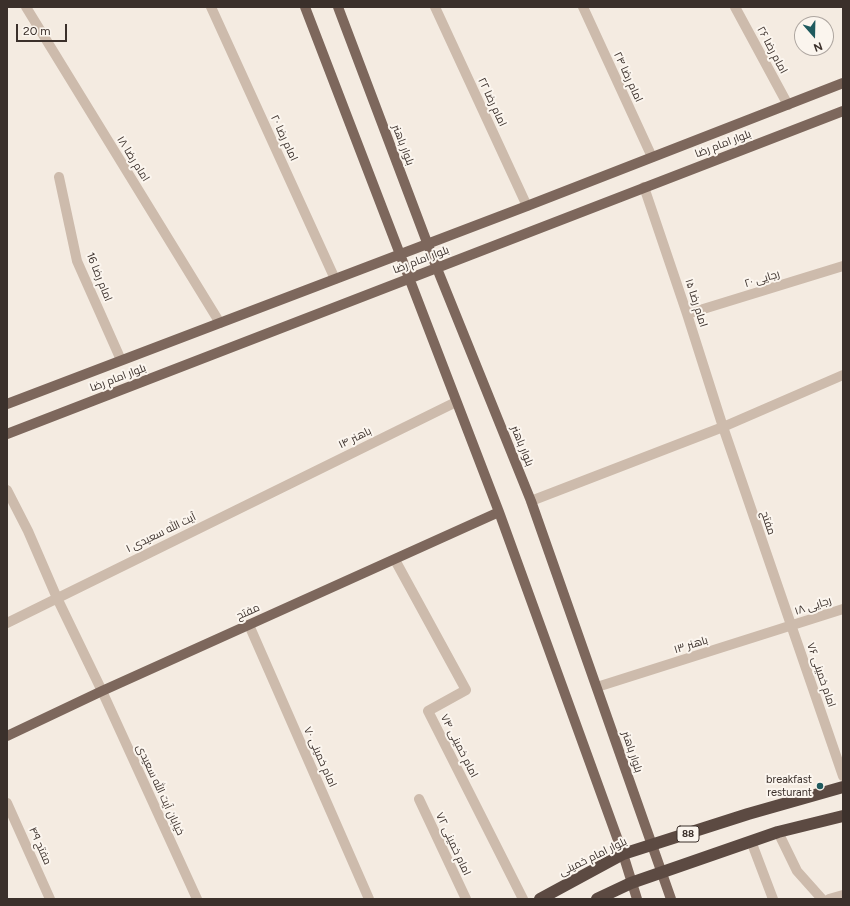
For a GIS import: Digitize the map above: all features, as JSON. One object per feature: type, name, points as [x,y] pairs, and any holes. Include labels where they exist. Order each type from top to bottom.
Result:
[{"type":"highway","name":"بلوار امام خمینی","points":[[540,899],[623,854],[843,787]]},
{"type":"highway","points":[[597,899],[631,883],[661,874],[751,841],[778,832],[843,816]]},
{"type":"main road","points":[[305,7],[499,512],[623,854],[637,899]]},
{"type":"main road","name":"بلوار باهنر","points":[[338,7],[437,267],[530,501],[671,899]]},
{"type":"main road","name":"بلوار امام رضا","points":[[7,404],[527,206],[843,83]]},
{"type":"main road","name":"بلوار امام رضا","points":[[7,434],[843,110]]},
{"type":"main road","name":"مفتح","points":[[7,736],[102,691],[499,512]]},
{"type":"street","name":"امام رضا ۱۸","points":[[26,7],[220,323]]},
{"type":"street","name":"امام رضا ۲۰","points":[[211,7],[335,279]]},
{"type":"street","name":"امام رضا ۲۲","points":[[435,7],[527,206]]},
{"type":"street","name":"امام رضا ۲۴","points":[[583,7],[652,157]]},
{"type":"street","name":"امام رضا ۲۶","points":[[735,7],[788,105]]},
{"type":"street","name":"امام رضا 16","points":[[58,177],[77,261],[121,360]]},
{"type":"street","name":"امام رضا ۱۵","points":[[644,187],[723,427]]},
{"type":"street","name":"رجایی ۲۰","points":[[687,314],[843,266]]},
{"type":"street","points":[[530,501],[723,427],[843,376]]},
{"type":"street","name":"باهنر ۱۴","points":[[263,497],[456,402]]},
{"type":"street","name":"مفتح","points":[[723,427],[791,626]]},
{"type":"street","points":[[7,490],[28,531],[56,598]]},
{"type":"street","name":"آیت الله سعیدی ۱","points":[[7,623],[263,497]]},
{"type":"street","name":"امام خمینی ۷۴","points":[[395,560],[466,690],[428,711],[523,899]]},
{"type":"street","name":"خیابان آیت الله سعیدی","points":[[56,598],[102,691],[196,899]]},
{"type":"street","name":"رجایی ۱۸","points":[[791,626],[843,609]]},
{"type":"street","name":"امام خمینی ۷۰","points":[[249,625],[369,899]]},
{"type":"street","name":"باهنر ۱۳","points":[[597,687],[791,626]]},
{"type":"street","name":"امام خمینی ۷۶","points":[[791,626],[843,776]]},
{"type":"street","name":"امام خمینی ۷۲","points":[[419,799],[466,899]]},
{"type":"street","name":"مفتح ۴۹","points":[[7,803],[50,899]]},
{"type":"street","points":[[778,832],[797,871],[822,899]]},
{"type":"street","points":[[751,841],[772,899]]},
{"type":"street","points":[[829,899],[843,895]]},
{"type":"place","name":"breakfast resturant","points":[[820,786]]}]
